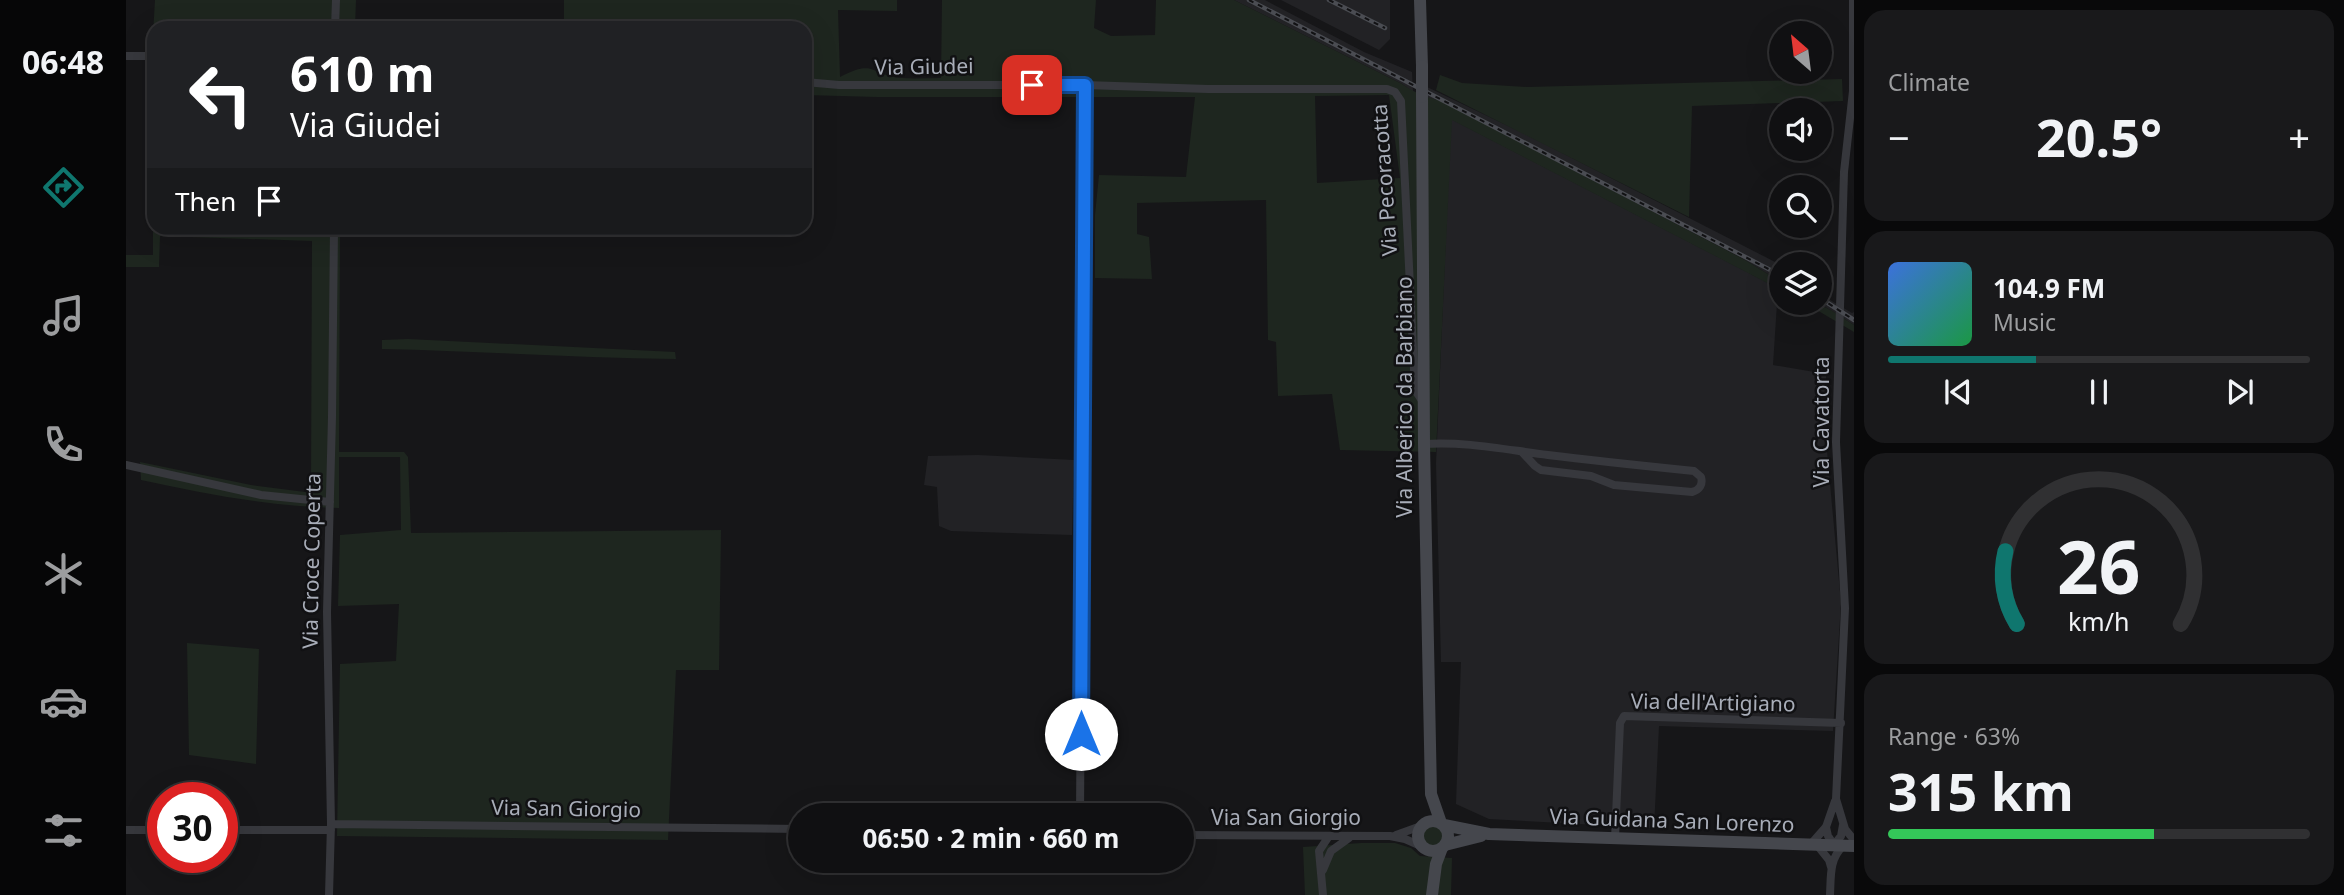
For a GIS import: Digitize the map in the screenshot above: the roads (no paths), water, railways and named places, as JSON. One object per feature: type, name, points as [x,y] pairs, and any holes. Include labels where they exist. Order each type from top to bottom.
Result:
[{"type":"main road","name":"Via Alberico da Barbiano","points":[[1420,0],[1425,404],[1423,444],[1431,794],[1422,825]]},
{"type":"main road","name":"Via Alberico da Barbiano","points":[[1431,794],[1443,824]]},
{"type":"main road","points":[[1432,889],[1418,836],[1422,825],[1432,821],[1489,834]]},
{"type":"main road","points":[[1432,889],[1448,833],[1443,824]]},
{"type":"main road","name":"Via Guidana San Lorenzo","points":[[1489,834],[1846,844]]},
{"type":"main road","points":[[1423,847],[1433,851],[1489,834]]},
{"type":"street","points":[[335,21],[336,0]]},
{"type":"street","name":"Via Cavatorta","points":[[1846,844],[1836,799],[1845,608],[1836,442],[1844,172],[1853,91],[1853,0]]},
{"type":"street","points":[[126,56],[147,56]]},
{"type":"street","name":"Via Giudei","points":[[812,83],[911,86],[1085,85]]},
{"type":"street","points":[[1080,803],[1085,85]]},
{"type":"street","name":"Via Pecoracotta","points":[[1085,85],[1208,89],[1387,89],[1398,94],[1401,101],[1415,390],[1425,404]]},
{"type":"street","name":"Via Croce Coperta","points":[[329,895],[331,827],[327,640],[334,235]]},
{"type":"street","points":[[1423,444],[1450,442],[1694,471],[1700,474],[1702,484],[1692,492],[1615,485],[1591,476],[1541,470],[1522,452]]},
{"type":"street","points":[[126,465],[261,495],[330,502]]},
{"type":"street","name":"Via dell'Artigiano","points":[[1615,839],[1620,723],[1624,716],[1841,723]]},
{"type":"street","points":[[1830,895],[1829,860],[1814,845],[1826,827],[1836,799]]},
{"type":"street","name":"Via San Giorgio","points":[[1390,836],[1422,825]]},
{"type":"street","points":[[1843,825],[1841,836],[1846,844]]},
{"type":"street","name":"Via San Giorgio","points":[[238,830],[331,827],[788,829]]},
{"type":"street","points":[[1826,827],[1828,836],[1846,844]]},
{"type":"street","points":[[126,830],[147,831]]},
{"type":"street","name":"Via San Giorgio","points":[[1194,835],[1390,836],[1423,847]]},
{"type":"street","points":[[1307,835],[1318,845],[1323,895]]},
{"type":"street","points":[[1319,851],[1329,836]]},
{"type":"street","points":[[1329,836],[1333,849]]},
{"type":"street","points":[[1322,872],[1327,856],[1333,849],[1353,836]]},
{"type":"street","points":[[1831,867],[1836,854],[1846,844]]},
{"type":"railway","points":[[1249,0],[1769,269]]},
{"type":"railway","points":[[1329,0],[1385,28]]},
{"type":"railway","points":[[1832,306],[1854,320]]}]
